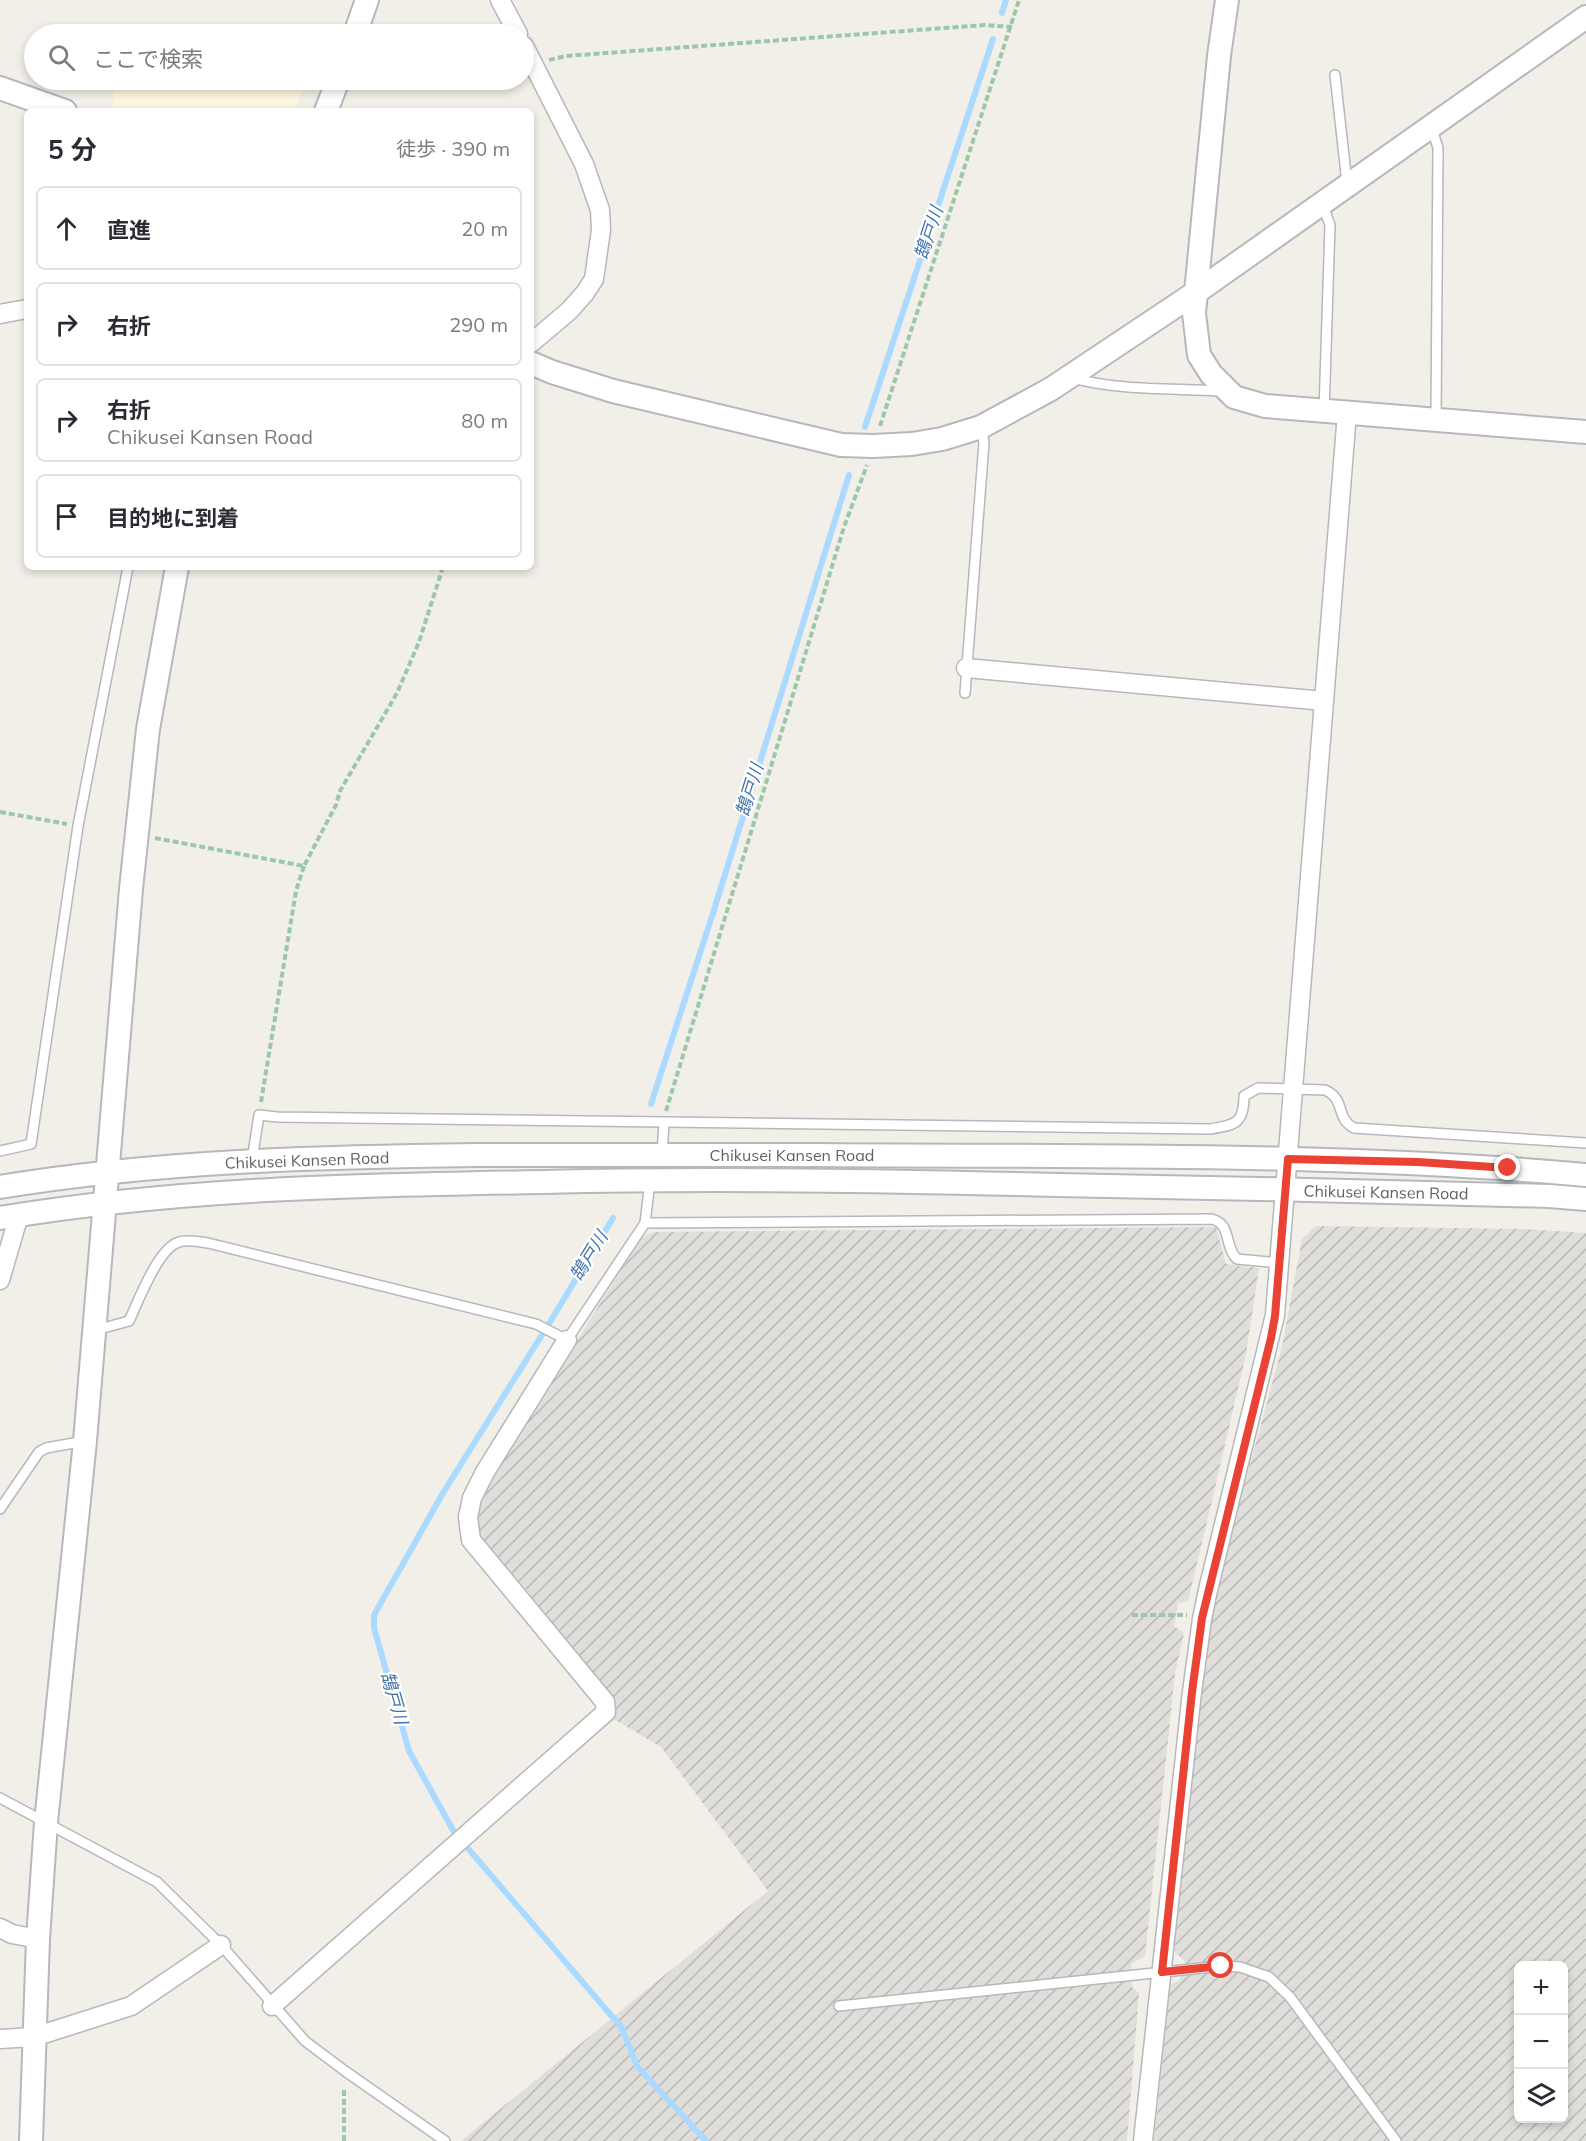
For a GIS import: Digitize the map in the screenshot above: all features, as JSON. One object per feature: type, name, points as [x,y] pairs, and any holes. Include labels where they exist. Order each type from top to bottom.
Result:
[{"type":"street","points":[[359,24],[367,0]]},
{"type":"street","points":[[500,0],[513,24]]},
{"type":"street","points":[[1227,0],[1219,56],[1198,291],[1194,313],[1199,355],[1211,374],[1234,397],[1265,406],[1586,432]]},
{"type":"street","points":[[534,364],[613,391],[841,445],[912,444],[942,439],[981,428],[1070,377],[1198,291],[1586,17]]},
{"type":"street","points":[[534,66],[584,164],[600,210],[601,230],[594,279],[569,310],[534,340]]},
{"type":"street","points":[[0,88],[43,107]]},
{"type":"street","points":[[327,108],[334,90]]},
{"type":"street","points":[[0,314],[24,310]]},
{"type":"street","points":[[1143,2141],[1202,1618],[1271,1338],[1280,1263],[1347,413]]},
{"type":"street","points":[[31,2141],[38,1939],[46,1822],[85,1441],[136,835],[148,729],[176,570]]},
{"type":"street","points":[[966,668],[1324,701]]},
{"type":"street","name":"Chikusei Kansen Road","points":[[0,1187],[107,1172],[252,1160],[341,1156],[662,1154],[1288,1159],[1418,1162],[1586,1175]]},
{"type":"street","name":"Chikusei Kansen Road","points":[[9,1216],[177,1195],[381,1185],[650,1179],[834,1180],[1286,1189],[1586,1199]]},
{"type":"street","points":[[0,1280],[9,1216]]},
{"type":"street","points":[[272,2006],[606,1712],[605,1702],[471,1540],[468,1517],[472,1497],[485,1472],[567,1340]]},
{"type":"street","points":[[0,1928],[12,1934],[38,1939]]},
{"type":"street","points":[[0,2039],[34,2037],[131,2006],[221,1945]]},
{"type":"lane","points":[[1335,75],[1347,186]]},
{"type":"lane","points":[[1431,126],[1438,148],[1436,419]]},
{"type":"lane","points":[[1322,203],[1330,225],[1324,412]]},
{"type":"lane","points":[[1070,377],[1090,383],[1156,390],[1228,392]]},
{"type":"lane","points":[[965,693],[984,442],[981,428]]},
{"type":"lane","points":[[0,1151],[31,1144],[78,826],[127,570]]},
{"type":"lane","points":[[252,1160],[259,1115],[664,1123],[1210,1129],[1231,1126],[1239,1120],[1244,1113],[1244,1096],[1258,1088],[1325,1090],[1333,1094],[1346,1123],[1354,1128],[1586,1143]]},
{"type":"lane","points":[[662,1154],[664,1123]]},
{"type":"lane","points":[[94,1331],[129,1322],[157,1262],[166,1251],[179,1242],[208,1243],[536,1324],[567,1340],[645,1223],[650,1179]]},
{"type":"lane","points":[[645,1223],[1212,1219],[1222,1224],[1228,1236],[1232,1254],[1237,1259],[1280,1263]]},
{"type":"lane","points":[[0,1509],[39,1452],[46,1448],[85,1441]]},
{"type":"lane","points":[[0,1798],[157,1882],[221,1945],[305,2041],[445,2141]]},
{"type":"lane","points":[[839,2006],[1221,1966],[1240,1967],[1269,1977],[1290,1997],[1396,2141]]},
{"type":"path","points":[[664,1123],[673,1084],[840,538],[873,446],[1019,0]]},
{"type":"path","points":[[534,66],[566,56],[974,25],[1012,27]]},
{"type":"path","points":[[259,1115],[296,891],[304,866],[336,806],[340,791],[397,693],[419,642],[442,570]]},
{"type":"path","points":[[0,812],[78,826]]},
{"type":"path","points":[[136,835],[304,866]]},
{"type":"path","points":[[1132,1615],[1176,1614],[1202,1618]]},
{"type":"path","points":[[344,2141],[345,2071]]},
{"type":"shaded area","points":[[115,90],[302,90],[296,108],[112,108]]},
{"type":"shaded area","points":[[1316,1226],[1523,1229],[1586,1233],[1586,2141],[1154,2141],[1170,1985],[1180,1980],[1185,1962],[1174,1951],[1207,1647],[1216,1589],[1282,1347],[1302,1239]]},
{"type":"shaded area","points":[[1216,1227],[1226,1264],[1259,1268],[1246,1354],[1211,1505],[1188,1601],[1178,1603],[1174,1626],[1184,1633],[1175,1674],[1145,1956],[1131,1964],[1132,1987],[1139,1993],[1127,2141],[461,2141],[768,1891],[661,1747],[612,1718],[479,1540],[474,1526],[477,1501],[639,1241],[654,1232]]},
{"type":"waterway","name":"鵠戸川","points":[[1002,13],[1006,0]]},
{"type":"waterway","name":"鵠戸川","points":[[865,427],[993,39]]},
{"type":"waterway","name":"鵠戸川","points":[[651,1104],[714,910],[849,475]]},
{"type":"waterway","name":"鵠戸川","points":[[613,1218],[443,1493],[374,1615],[374,1628],[409,1751],[454,1832],[622,2028],[637,2066],[706,2141]]},
{"type":"route","points":[[1221,1966],[1162,1972],[1202,1618],[1271,1338],[1275,1316],[1288,1159],[1418,1162],[1508,1168]]}]
